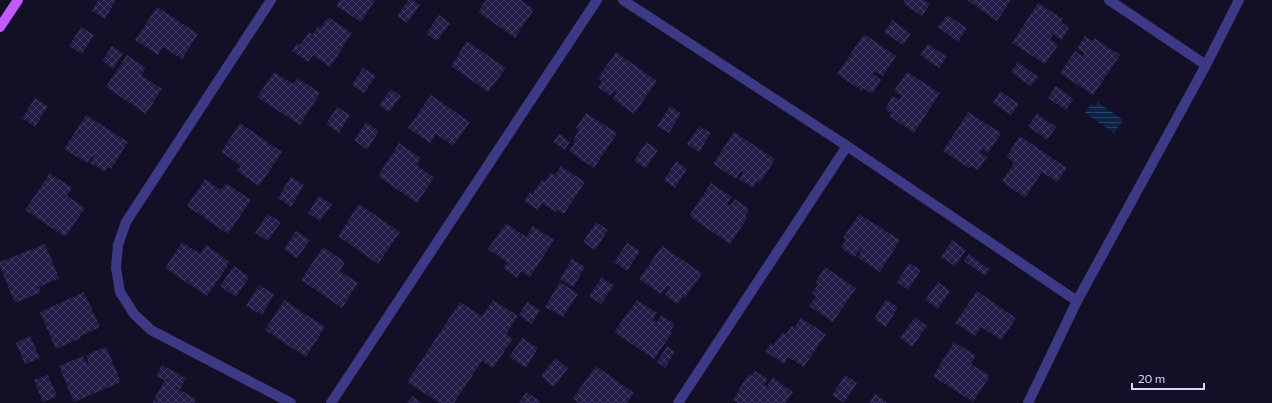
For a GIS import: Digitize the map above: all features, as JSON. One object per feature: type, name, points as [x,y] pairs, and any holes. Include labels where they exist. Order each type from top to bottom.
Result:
[{"type":"main road","points":[[0,27],[18,0]]},
{"type":"street","points":[[271,0],[126,222],[118,245],[116,268],[120,292],[134,314],[152,330],[290,403]]},
{"type":"street","points":[[331,403],[597,0]]},
{"type":"street","points":[[623,0],[847,146],[1077,300]]},
{"type":"street","points":[[1109,0],[1206,64]]},
{"type":"street","points":[[1028,403],[1077,300],[1206,64],[1238,0]]},
{"type":"street","points":[[678,403],[847,146]]},
{"type":"water","points":[[1098,102],[1123,120],[1114,133],[1085,113],[1091,104],[1095,106]]},
{"type":"building","points":[[98,0],[116,0],[105,19],[92,11]]},
{"type":"building","points":[[340,0],[375,0],[361,22],[336,6]]},
{"type":"building","points":[[408,0],[414,0],[420,5],[407,23],[397,16]]},
{"type":"building","points":[[486,0],[521,0],[534,9],[515,38],[478,12]]},
{"type":"building","points":[[905,0],[924,0],[930,4],[922,16],[903,3]]},
{"type":"building","points":[[967,0],[1011,0],[997,21]]},
{"type":"building","points":[[1038,3],[1063,19],[1061,22],[1069,28],[1062,40],[1053,34],[1050,39],[1058,45],[1045,64],[1012,43]]},
{"type":"building","points":[[157,7],[198,34],[182,59],[163,47],[158,55],[135,40]]},
{"type":"building","points":[[439,15],[450,23],[437,41],[426,34]]},
{"type":"building","points":[[947,15],[967,28],[958,42],[938,27]]},
{"type":"building","points":[[328,17],[352,33],[330,67],[313,55],[308,62],[292,51],[297,43],[300,45],[309,32],[313,34],[318,26],[321,28]]},
{"type":"building","points":[[892,20],[911,34],[903,45],[884,32]]},
{"type":"building","points":[[81,27],[94,35],[82,54],[69,46]]},
{"type":"building","points":[[864,34],[896,56],[883,76],[875,71],[873,74],[881,80],[872,94],[863,88],[862,91],[837,74]]},
{"type":"building","points":[[1085,36],[1092,41],[1094,38],[1120,55],[1093,95],[1060,73],[1075,51],[1082,56],[1084,53],[1077,48]]},
{"type":"building","points":[[467,41],[506,68],[488,92],[451,66]]},
{"type":"building","points":[[928,44],[947,57],[939,68],[920,55]]},
{"type":"building","points":[[112,46],[123,53],[113,69],[102,61]]},
{"type":"building","points":[[616,52],[657,81],[634,114],[613,99],[617,92],[615,90],[610,96],[598,87],[602,81],[598,78]]},
{"type":"building","points":[[127,55],[146,68],[141,75],[162,89],[146,114],[106,87]]},
{"type":"building","points":[[1018,62],[1038,77],[1031,86],[1011,72]]},
{"type":"building","points":[[363,68],[376,76],[364,93],[352,85]]},
{"type":"building","points":[[274,72],[293,84],[298,78],[320,93],[300,125],[257,97]]},
{"type":"building","points":[[907,72],[940,93],[914,133],[889,116],[891,113],[885,109],[893,96],[899,100],[902,96],[894,91]]},
{"type":"building","points":[[1056,86],[1074,99],[1066,110],[1048,98]]},
{"type":"building","points":[[391,89],[401,96],[389,112],[379,105]]},
{"type":"building","points":[[1000,91],[1019,104],[1011,115],[993,103]]},
{"type":"building","points":[[431,95],[470,122],[453,146],[436,134],[430,143],[408,128]]},
{"type":"building","points":[[35,98],[48,106],[35,127],[22,118]]},
{"type":"building","points":[[670,106],[681,113],[669,133],[657,126]]},
{"type":"building","points":[[337,107],[350,115],[339,133],[326,124]]},
{"type":"building","points":[[968,112],[1001,133],[988,153],[982,149],[980,152],[987,157],[978,170],[971,166],[969,168],[943,151]]},
{"type":"building","points":[[586,113],[617,133],[594,168],[569,151],[575,142],[573,140],[579,130],[576,128]]},
{"type":"building","points":[[1037,114],[1056,127],[1047,140],[1028,126]]},
{"type":"building","points":[[86,115],[128,142],[111,169],[108,167],[105,172],[90,163],[94,157],[92,156],[87,163],[64,149]]},
{"type":"building","points":[[366,122],[379,131],[367,150],[354,140]]},
{"type":"building","points":[[240,123],[282,152],[259,186],[237,171],[241,166],[221,152]]},
{"type":"building","points":[[699,126],[711,133],[699,152],[687,144]]},
{"type":"building","points":[[734,132],[775,159],[760,183],[757,181],[753,188],[739,179],[743,173],[741,171],[736,179],[713,164]]},
{"type":"building","points":[[559,134],[570,142],[565,150],[553,142]]},
{"type":"building","points":[[1020,136],[1067,168],[1057,182],[1042,172],[1025,198],[1002,181],[1014,163],[1006,157]]},
{"type":"building","points":[[646,142],[658,150],[646,168],[634,161]]},
{"type":"building","points":[[399,143],[421,158],[417,165],[434,178],[417,203],[378,176]]},
{"type":"building","points":[[676,161],[687,169],[675,188],[664,180]]},
{"type":"building","points":[[561,166],[585,182],[564,214],[557,210],[556,212],[542,203],[538,210],[524,201],[530,192],[532,194],[542,180],[545,182],[551,173],[555,175]]},
{"type":"building","points":[[50,173],[72,188],[67,196],[85,208],[65,237],[25,210]]},
{"type":"building","points":[[291,177],[304,185],[291,207],[278,198]]},
{"type":"building","points":[[205,179],[221,190],[226,183],[251,200],[228,234],[187,206]]},
{"type":"building","points":[[711,183],[732,197],[727,204],[730,206],[735,199],[749,209],[745,216],[747,218],[730,244],[689,216]]},
{"type":"building","points":[[319,196],[332,204],[320,221],[308,213]]},
{"type":"building","points":[[359,204],[400,232],[378,264],[338,236]]},
{"type":"building","points":[[267,214],[281,222],[268,241],[255,233]]},
{"type":"building","points":[[859,214],[900,240],[880,272],[857,257],[862,250],[860,249],[855,257],[841,248],[846,240],[843,238]]},
{"type":"building","points":[[596,222],[608,230],[595,250],[583,242]]},
{"type":"building","points":[[506,223],[526,237],[533,226],[554,240],[530,277],[521,271],[517,278],[503,268],[507,262],[488,249]]},
{"type":"building","points":[[296,231],[310,240],[297,258],[284,249]]},
{"type":"building","points":[[952,240],[966,250],[955,266],[941,257]]},
{"type":"building","points":[[182,242],[200,254],[206,245],[230,262],[207,296],[165,268]]},
{"type":"building","points":[[627,243],[640,251],[627,271],[614,262]]},
{"type":"building","points":[[45,244],[59,278],[39,287],[41,292],[15,303],[0,267],[0,262]]},
{"type":"building","points":[[662,246],[702,273],[685,298],[683,297],[677,304],[665,295],[670,288],[667,286],[661,294],[639,279]]},
{"type":"building","points":[[323,247],[345,262],[340,271],[358,283],[342,308],[301,280]]},
{"type":"building","points":[[969,254],[990,270],[985,276],[964,261]]},
{"type":"building","points":[[572,259],[585,267],[573,287],[560,279]]},
{"type":"building","points":[[909,263],[921,270],[908,290],[897,282]]},
{"type":"building","points":[[234,266],[249,277],[236,297],[220,286]]},
{"type":"building","points":[[825,267],[856,288],[833,322],[809,306],[816,296],[812,293],[818,285],[815,283]]},
{"type":"building","points":[[602,277],[614,286],[601,304],[589,296]]},
{"type":"building","points":[[560,282],[578,294],[563,317],[545,307]]},
{"type":"building","points":[[938,282],[950,291],[938,309],[925,300]]},
{"type":"building","points":[[259,285],[274,294],[262,315],[246,306]]},
{"type":"building","points":[[977,291],[1016,318],[1001,340],[981,327],[975,336],[955,323]]},
{"type":"building","points":[[84,292],[100,327],[80,336],[81,338],[56,349],[40,312]]},
{"type":"building","points":[[886,299],[898,307],[886,327],[874,319]]},
{"type":"building","points":[[284,300],[325,327],[306,357],[265,330]]},
{"type":"building","points":[[493,300],[518,316],[506,334],[513,339],[493,368],[482,361],[454,403],[440,403],[407,382],[460,302],[482,316]]},
{"type":"building","points":[[637,300],[657,313],[653,319],[657,322],[661,315],[675,324],[670,331],[672,333],[654,359],[614,332]]},
{"type":"building","points":[[527,302],[540,310],[532,324],[519,315]]},
{"type":"building","points":[[915,317],[927,326],[912,347],[900,338]]},
{"type":"building","points":[[801,318],[826,334],[804,367],[788,357],[784,364],[765,351],[771,343],[774,345],[783,332],[786,334],[792,326],[794,328]]},
{"type":"building","points":[[30,336],[40,358],[25,364],[16,343]]},
{"type":"building","points":[[522,338],[538,348],[526,368],[509,357]]},
{"type":"building","points":[[954,342],[976,356],[971,364],[990,376],[973,402],[933,376]]},
{"type":"building","points":[[667,346],[675,352],[665,368],[657,362]]},
{"type":"building","points":[[106,347],[121,382],[74,402],[59,366],[83,356],[87,364],[89,363],[86,355]]},
{"type":"building","points":[[555,358],[568,368],[554,387],[541,376]]},
{"type":"building","points":[[162,365],[186,378],[180,389],[168,383],[196,399],[194,403],[152,403],[165,380],[156,376]]},
{"type":"building","points":[[596,366],[634,393],[627,403],[579,403],[573,398]]},
{"type":"building","points":[[755,371],[768,379],[764,385],[767,386],[773,378],[793,392],[785,403],[738,403],[733,399],[749,374],[752,376]]},
{"type":"building","points":[[48,375],[57,396],[43,402],[34,380]]},
{"type":"building","points":[[845,375],[857,383],[844,403],[832,395]]},
{"type":"building","points":[[526,392],[540,401],[539,403],[519,403]]},
{"type":"building","points":[[875,394],[888,403],[869,403]]},
{"type":"building","points":[[412,396],[422,403],[407,403]]}]
